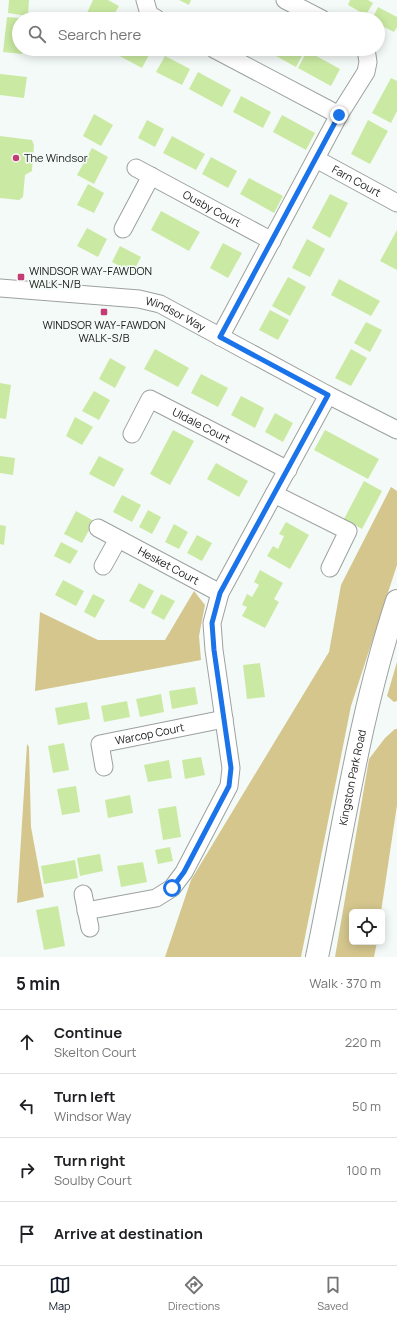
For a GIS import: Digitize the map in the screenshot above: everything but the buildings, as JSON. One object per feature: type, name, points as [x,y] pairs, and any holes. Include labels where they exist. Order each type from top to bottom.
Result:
[{"type":"street","points":[[145,0],[148,12]]},
{"type":"street","points":[[285,0],[308,12]]},
{"type":"street","points":[[227,56],[339,115]]},
{"type":"street","points":[[220,337],[339,115],[366,72],[368,62],[367,56]]},
{"type":"street","name":"Farn Court","points":[[316,159],[397,203]]},
{"type":"street","name":"Ousby Court","points":[[123,229],[144,172],[272,241]]},
{"type":"street","name":"Windsor Way","points":[[0,288],[139,299],[160,304],[328,395],[397,430]]},
{"type":"street","points":[[86,911],[156,898],[172,888],[184,872],[229,786],[231,768],[212,623],[220,593],[328,395]]},
{"type":"street","name":"Uldale Court","points":[[132,434],[150,399],[288,470]]},
{"type":"street","points":[[274,494],[348,531],[330,568]]},
{"type":"street","name":"Hesket Court","points":[[98,528],[220,593]]},
{"type":"street","points":[[103,566],[118,539]]},
{"type":"street","name":"Kingston Park Road","points":[[317,957],[366,714],[386,634],[397,601]]},
{"type":"street","name":"Warcop Court","points":[[104,767],[100,744],[224,719]]},
{"type":"street","points":[[83,894],[90,928]]},
{"type":"shaded area","points":[[391,487],[397,491],[397,565],[351,706],[301,957],[165,957],[191,880],[329,652],[341,585]]},
{"type":"shaded area","points":[[194,591],[205,605],[199,636],[201,660],[35,691],[40,612],[98,640],[165,640]]},
{"type":"shaded area","points":[[397,662],[397,701],[394,702],[387,696]]},
{"type":"shaded area","points":[[397,729],[397,805],[381,909],[349,909],[349,945],[376,945],[374,957],[335,957],[369,759],[385,738]]},
{"type":"shaded area","points":[[27,744],[29,747],[31,827],[44,897],[17,903]]},
{"type":"place","name":"The Windsor","points":[[16,158]]},
{"type":"place","name":"WINDSOR WAY-FAWDON WALK-N/B","points":[[21,277]]},
{"type":"place","name":"WINDSOR WAY-FAWDON WALK-S/B","points":[[104,312]]},
{"type":"route","points":[[172,888],[184,872],[229,786],[231,768],[214,650],[212,623],[220,593],[328,395],[220,337],[339,115]]}]
